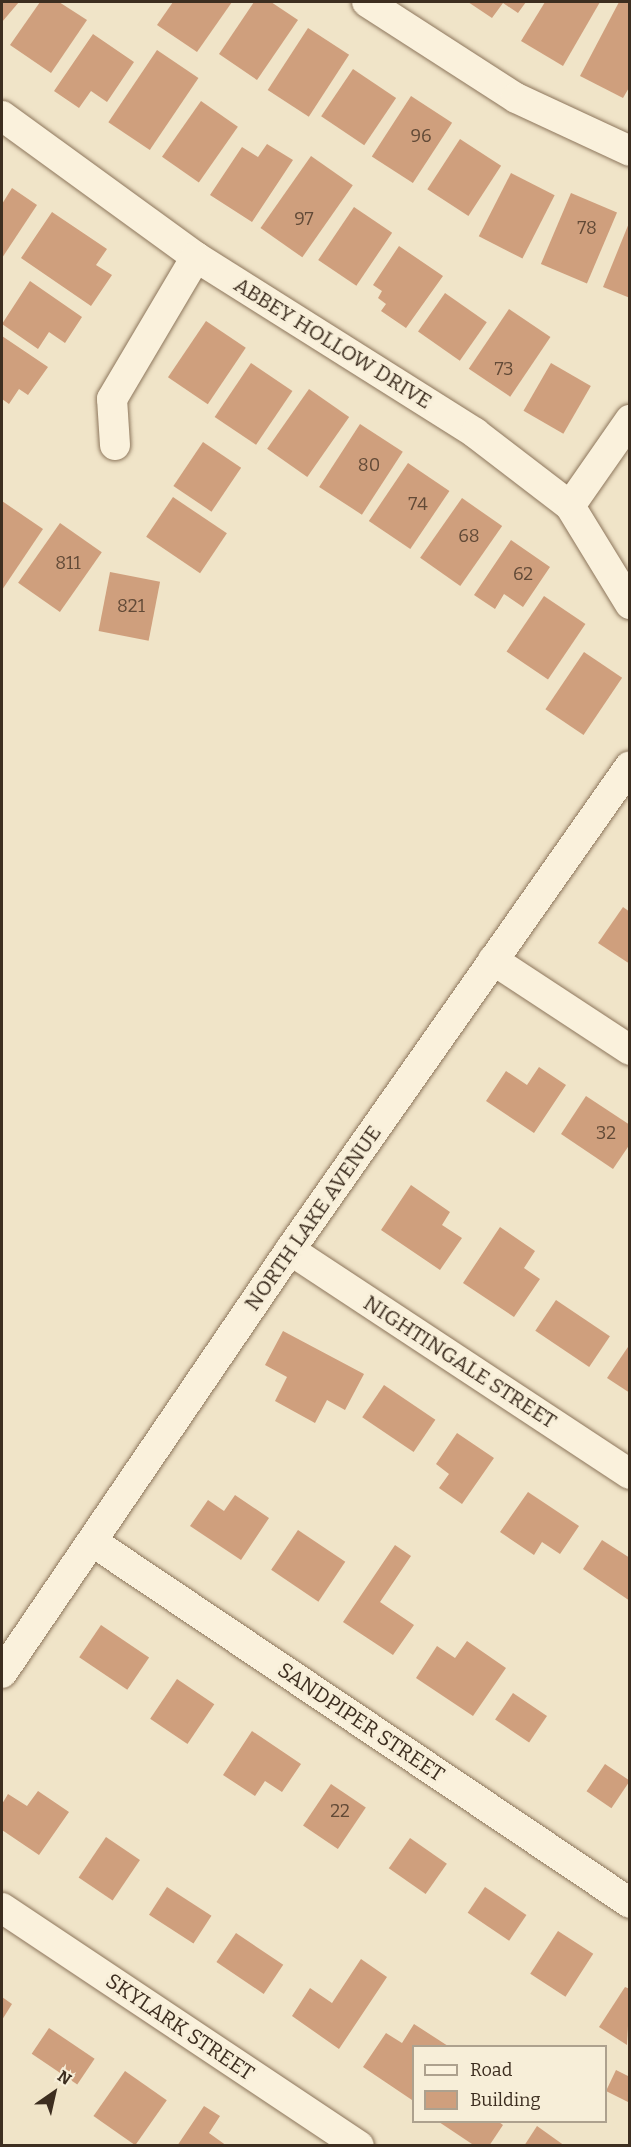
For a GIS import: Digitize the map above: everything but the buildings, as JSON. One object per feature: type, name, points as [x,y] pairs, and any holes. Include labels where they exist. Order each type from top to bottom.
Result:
[{"type":"street","points":[[367,2],[516,98],[630,151]]},
{"type":"street","name":"ABBEY HOLLOW DRIVE","points":[[2,116],[196,256],[475,433],[570,506],[630,604]]},
{"type":"street","points":[[115,445],[112,399],[196,256]]},
{"type":"street","points":[[570,506],[630,420]]},
{"type":"street","name":"NORTH LAKE AVENUE","points":[[2,1673],[290,1250],[630,766]]},
{"type":"street","points":[[494,960],[630,1050]]},
{"type":"street","name":"NIGHTINGALE STREET","points":[[290,1250],[630,1474]]},
{"type":"street","name":"SANDPIPER STREET","points":[[93,1542],[630,1903]]},
{"type":"street","name":"SKYLARK STREET","points":[[2,1908],[358,2145]]}]
